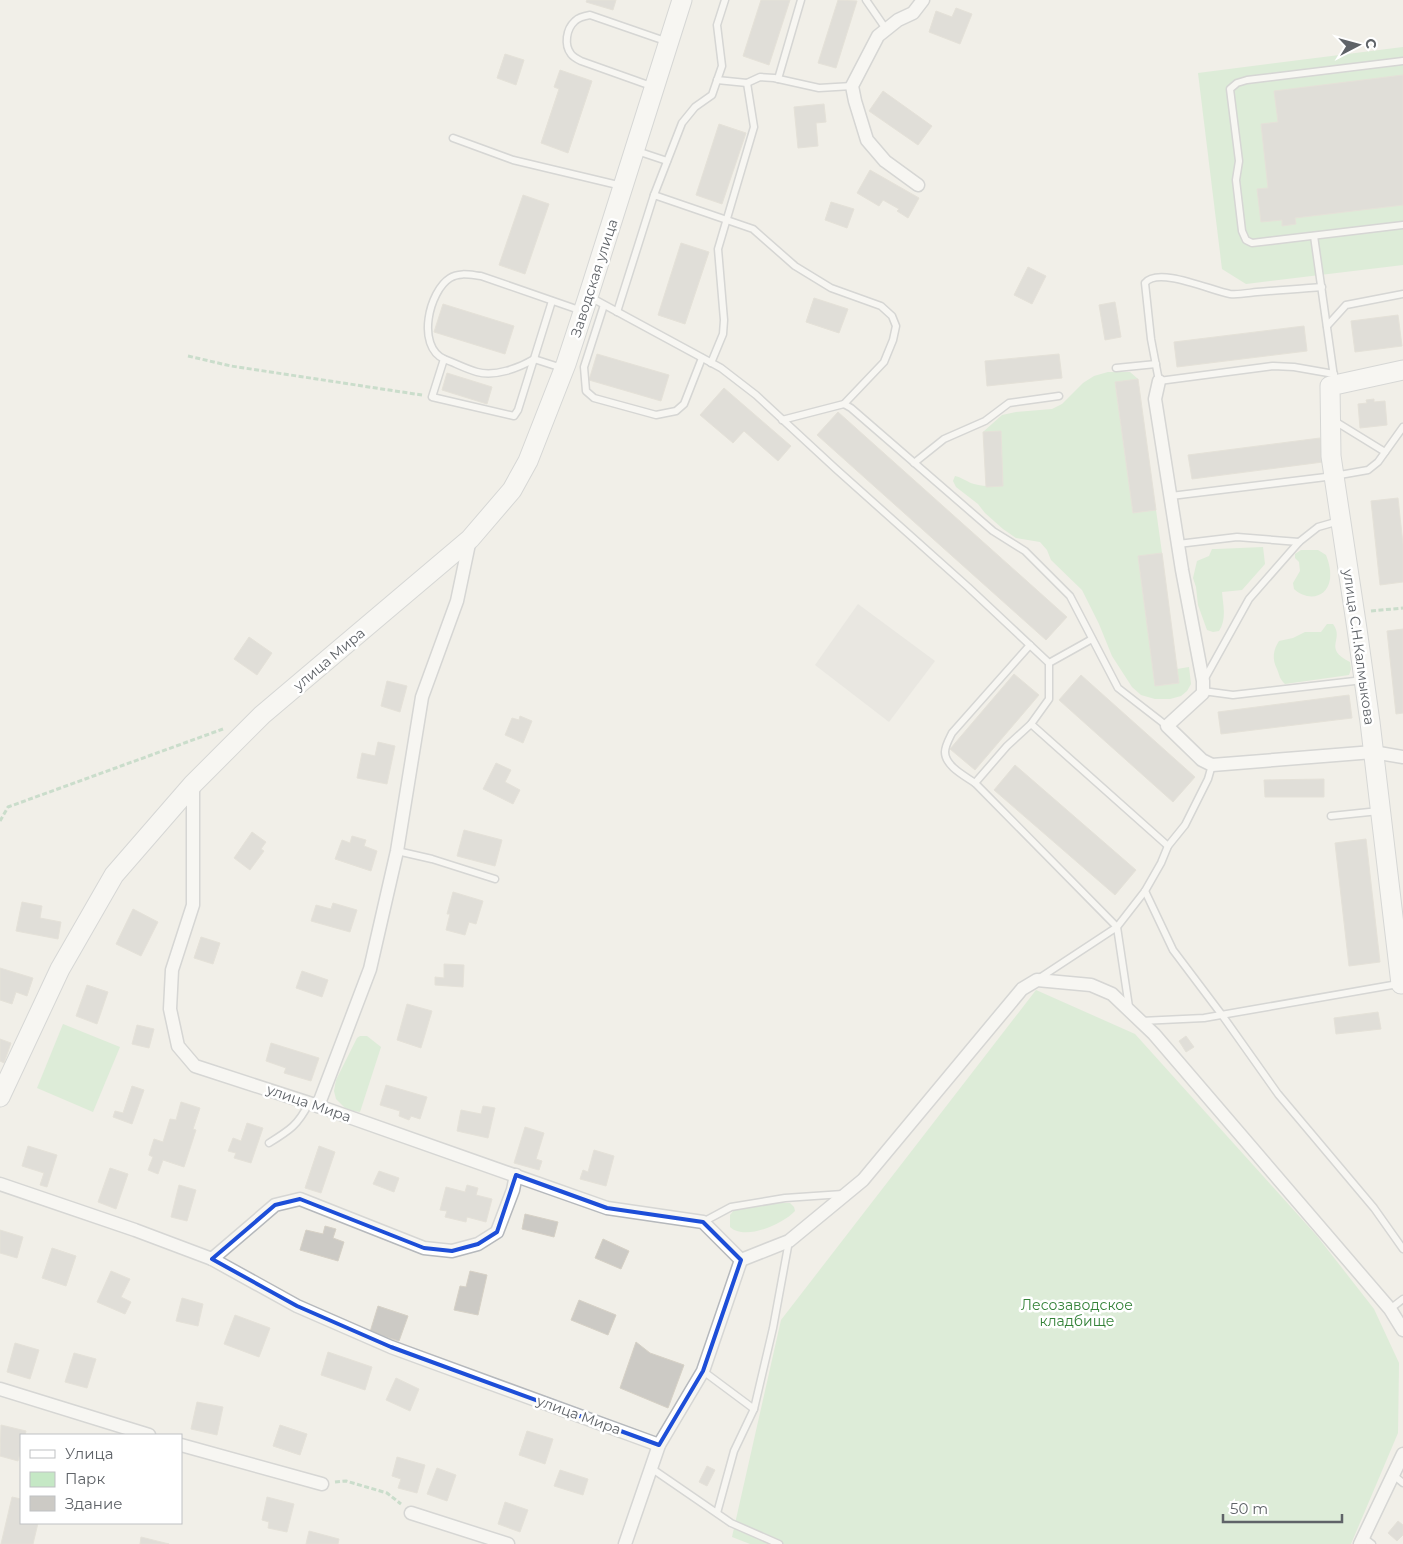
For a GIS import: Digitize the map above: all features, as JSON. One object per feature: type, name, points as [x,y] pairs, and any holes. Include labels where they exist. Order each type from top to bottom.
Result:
[{"type":"street","name":"Заводская улица","points":[[470,539],[512,490],[528,461],[592,304],[623,186],[682,0]]},
{"type":"street","points":[[918,185],[885,160],[867,140],[852,86],[878,36],[898,20],[913,13],[923,0]]},
{"type":"street","points":[[1334,379],[1403,370]]},
{"type":"street","name":"улица С.Н.Калмыкова","points":[[1334,379],[1330,386],[1331,456],[1355,613],[1402,983]]},
{"type":"street","points":[[1159,381],[1156,399],[1170,496],[1203,686],[1203,693],[1167,726],[1202,760],[1212,765],[1373,752],[1403,757]]},
{"type":"street","points":[[313,1104],[370,969],[397,851],[422,697],[457,601],[470,539]]},
{"type":"street","name":"улица Мира","points":[[0,1097],[60,969],[114,875],[193,784],[262,715],[470,539]]},
{"type":"street","name":"улица Мира","points":[[193,784],[193,905],[172,970],[170,1009],[178,1046],[195,1066],[313,1104],[607,1208],[703,1222]]},
{"type":"street","points":[[625,1544],[659,1445],[704,1371],[741,1260],[789,1241],[863,1180],[1022,989],[1037,980],[1091,985],[1112,994],[1129,1010],[1154,1034],[1206,1094],[1390,1309],[1403,1330]]},
{"type":"street","points":[[212,1259],[275,1205],[300,1199],[424,1248],[452,1251],[478,1244],[497,1232],[513,1190],[516,1175]]},
{"type":"street","name":"улица Мира","points":[[0,1184],[135,1230],[212,1259],[297,1306],[391,1347],[659,1445]]},
{"type":"street","points":[[703,1222],[741,1260]]},
{"type":"street","points":[[0,1389],[145,1434]]},
{"type":"street","points":[[182,1445],[322,1484]]},
{"type":"street","points":[[1365,1542],[1392,1474],[1403,1454]]},
{"type":"street","points":[[411,1513],[508,1544]]},
{"type":"lane","points":[[617,312],[654,195],[682,124],[695,106],[712,96],[718,80],[722,66],[717,25],[725,0]]},
{"type":"lane","points":[[778,79],[801,0]]},
{"type":"lane","points":[[866,0],[886,30]]},
{"type":"lane","points":[[655,87],[581,61],[572,56],[567,48],[566,38],[568,31],[573,22],[581,17],[590,15],[669,43]]},
{"type":"lane","points":[[1403,61],[1247,80],[1237,83],[1230,89],[1239,162],[1236,180],[1242,232],[1246,240],[1252,243],[1403,225]]},
{"type":"lane","points":[[718,80],[747,83],[760,77],[819,88],[852,86]]},
{"type":"lane","points":[[711,363],[723,334],[724,320],[718,249],[754,127],[747,83]]},
{"type":"lane","points":[[453,138],[513,160],[623,186]]},
{"type":"lane","points":[[635,150],[667,162]]},
{"type":"lane","points":[[654,195],[753,228],[795,266],[831,288],[881,306],[892,316],[896,326],[894,340],[884,362],[844,404],[782,420]]},
{"type":"lane","points":[[1314,236],[1322,287],[1334,379],[1294,366],[1273,366],[1159,381],[1151,339],[1145,283],[1147,280],[1169,278],[1202,285],[1230,294],[1322,287]]},
{"type":"lane","points":[[564,369],[534,359],[518,368],[500,372],[479,373],[440,357],[431,348],[427,328],[430,313],[440,286],[452,277],[465,274],[481,276],[552,301],[592,304],[617,312],[721,368],[756,395],[968,587],[1049,663],[1049,699],[1031,724],[1006,746],[975,783]]},
{"type":"lane","points":[[1327,326],[1346,305],[1403,294]]},
{"type":"lane","points":[[444,359],[432,397],[514,416],[518,410],[552,301]]},
{"type":"lane","points":[[592,304],[584,367],[586,391],[594,398],[656,415],[676,411],[684,404],[702,358]]},
{"type":"lane","points":[[1116,368],[1156,364]]},
{"type":"lane","points":[[914,463],[944,439],[985,422],[1009,403],[1059,396]]},
{"type":"lane","points":[[844,404],[993,531],[1025,551],[1070,596],[1118,688],[1167,726]]},
{"type":"lane","points":[[1330,418],[1385,452]]},
{"type":"lane","points":[[1170,496],[1334,476],[1368,470],[1378,462],[1403,427]]},
{"type":"lane","points":[[1341,520],[1318,527],[1299,542],[1249,599],[1203,686],[1233,695],[1364,680]]},
{"type":"lane","points":[[1178,544],[1237,537],[1299,542]]},
{"type":"lane","points":[[1049,663],[1092,640]]},
{"type":"lane","points":[[1030,645],[952,733],[945,752],[947,759],[953,767],[975,783],[1117,927],[1129,1010]]},
{"type":"lane","points":[[1031,724],[1168,846]]},
{"type":"lane","points":[[1037,980],[1117,927],[1145,891],[1168,846],[1185,825],[1208,779],[1212,765]]},
{"type":"lane","points":[[1331,816],[1380,811]]},
{"type":"lane","points":[[397,851],[432,859],[495,879]]},
{"type":"lane","points":[[1145,891],[1173,950],[1278,1094],[1374,1208],[1403,1249]]},
{"type":"lane","points":[[1140,1021],[1204,1018],[1402,983]]},
{"type":"lane","points":[[269,1142],[294,1126],[313,1104]]},
{"type":"lane","points":[[703,1222],[731,1207],[785,1198],[847,1193]]},
{"type":"lane","points":[[717,1513],[734,1451],[754,1409],[773,1328],[789,1241]]},
{"type":"lane","points":[[1390,1309],[1403,1299]]},
{"type":"lane","points":[[704,1371],[754,1409]]},
{"type":"lane","points":[[651,1468],[731,1522],[779,1544]]},
{"type":"lane","points":[[1392,1474],[1403,1483]]},
{"type":"path","points":[[188,356],[231,366],[432,397]]},
{"type":"path","points":[[1355,613],[1403,608]]},
{"type":"path","points":[[0,821],[8,807],[226,728]]},
{"type":"path","points":[[322,1484],[346,1481],[387,1493],[411,1513]]},
{"type":"highlighted area","points":[[516,1175],[607,1208],[703,1222],[741,1260],[703,1371],[659,1445],[391,1347],[297,1306],[212,1259],[275,1205],[300,1199],[424,1248],[452,1251],[478,1244],[497,1232]]},
{"type":"shaded area","points":[[858,604],[935,661],[889,722],[815,665]]},
{"type":"green space","points":[[1403,47],[1403,265],[1246,284],[1222,269],[1198,73]]},
{"type":"green space","points":[[1108,372],[1130,372],[1138,379],[1115,383],[1133,513],[1156,510],[1162,553],[1138,557],[1155,686],[1179,683],[1177,669],[1189,667],[1191,684],[1187,691],[1181,696],[1170,699],[1155,699],[1141,695],[1132,687],[1112,656],[1082,590],[1051,560],[1047,550],[1040,542],[1016,538],[1003,529],[978,504],[956,487],[953,481],[955,476],[978,485],[1003,486],[1001,432],[983,432],[1002,415],[1052,409],[1062,404],[1083,383],[1094,376]]},
{"type":"green space","points":[[1263,547],[1265,564],[1242,590],[1222,592],[1223,622],[1219,631],[1207,630],[1198,605],[1193,578],[1197,561],[1209,556],[1212,549]]},
{"type":"green space","points":[[1301,550],[1318,550],[1326,555],[1330,567],[1328,586],[1325,591],[1316,596],[1305,595],[1294,589],[1293,583],[1300,571],[1299,562],[1295,558],[1295,554]]},
{"type":"green space","points":[[1327,624],[1333,624],[1336,630],[1335,648],[1337,652],[1350,662],[1351,669],[1349,675],[1285,684],[1280,677],[1274,658],[1274,651],[1279,641],[1293,638],[1305,632],[1321,632]]},
{"type":"green space","name":"Лесозаводское кладбище","points":[[1036,990],[1135,1034],[1317,1236],[1374,1309],[1399,1363],[1398,1433],[1351,1544],[750,1544],[732,1537],[781,1320]]},
{"type":"green space","points":[[63,1024],[120,1047],[93,1112],[37,1088]]},
{"type":"green space","points":[[367,1036],[381,1047],[360,1112],[347,1110],[336,1099],[334,1091],[336,1080],[357,1038]]},
{"type":"green space","points":[[790,1203],[795,1211],[782,1221],[754,1232],[737,1231],[730,1227],[730,1215],[734,1210]]},
{"type":"building","points":[[587,0],[616,0],[613,10],[586,2]]},
{"type":"building","points":[[761,0],[790,0],[769,65],[743,56]]},
{"type":"building","points":[[838,0],[857,1],[836,68],[818,63]]},
{"type":"building","points":[[956,8],[972,14],[960,44],[929,32],[936,11],[952,17]]},
{"type":"building","points":[[505,54],[524,60],[516,85],[497,78]]},
{"type":"building","points":[[560,70],[592,81],[568,153],[541,143],[559,89],[554,87]]},
{"type":"building","points":[[1403,75],[1403,205],[1295,218],[1296,224],[1282,226],[1282,220],[1261,222],[1257,189],[1268,188],[1261,124],[1278,122],[1274,91]]},
{"type":"building","points":[[883,91],[932,126],[918,145],[869,111]]},
{"type":"building","points":[[824,104],[826,122],[816,123],[818,146],[798,148],[794,107]]},
{"type":"building","points":[[719,124],[746,133],[722,204],[696,195]]},
{"type":"building","points":[[870,170],[919,198],[908,218],[897,211],[899,209],[883,200],[879,206],[857,193]]},
{"type":"building","points":[[523,195],[549,204],[525,274],[499,265]]},
{"type":"building","points":[[831,202],[854,209],[847,228],[825,220]]},
{"type":"building","points":[[681,243],[709,252],[685,324],[658,315]]},
{"type":"building","points":[[1028,267],[1046,276],[1032,304],[1014,295]]},
{"type":"building","points":[[814,298],[848,309],[839,333],[806,322]]},
{"type":"building","points":[[1115,302],[1121,337],[1105,340],[1099,305]]},
{"type":"building","points":[[443,304],[514,326],[505,354],[434,332]]},
{"type":"building","points":[[1398,315],[1402,346],[1355,352],[1351,321]]},
{"type":"building","points":[[1304,326],[1307,351],[1177,367],[1174,342]]},
{"type":"building","points":[[597,354],[669,375],[661,401],[589,380]]},
{"type":"building","points":[[1059,354],[1062,378],[987,386],[985,361]]},
{"type":"building","points":[[447,373],[492,387],[487,404],[442,390]]},
{"type":"building","points":[[1138,379],[1156,510],[1133,513],[1115,382]]},
{"type":"building","points":[[724,388],[791,446],[778,461],[744,431],[733,443],[700,415]]},
{"type":"building","points":[[1374,399],[1374,402],[1385,401],[1387,425],[1360,428],[1358,404],[1367,403],[1366,400]]},
{"type":"building","points":[[838,412],[1067,617],[1046,640],[817,435]]},
{"type":"building","points":[[1001,431],[1003,486],[986,487],[983,432]]},
{"type":"building","points":[[1320,438],[1323,462],[1192,479],[1188,455]]},
{"type":"building","points":[[1398,498],[1403,544],[1403,582],[1380,585],[1371,501]]},
{"type":"building","points":[[1162,553],[1179,683],[1155,686],[1138,556]]},
{"type":"building","points":[[1403,629],[1403,713],[1396,714],[1387,631]]},
{"type":"building","points":[[249,637],[272,653],[257,675],[234,659]]},
{"type":"building","points":[[1014,674],[1039,695],[975,770],[950,749]]},
{"type":"building","points":[[1081,675],[1195,777],[1173,802],[1059,700]]},
{"type":"building","points":[[387,681],[407,686],[400,712],[381,706]]},
{"type":"building","points":[[1349,695],[1352,718],[1221,734],[1218,712]]},
{"type":"building","points":[[520,716],[532,721],[523,743],[505,735],[512,718],[519,720]]},
{"type":"building","points":[[378,742],[395,746],[387,784],[357,778],[362,753],[375,756]]},
{"type":"building","points":[[496,763],[511,770],[505,782],[520,790],[513,804],[483,789]]},
{"type":"building","points":[[1015,765],[1136,870],[1115,895],[994,790]]},
{"type":"building","points":[[1324,779],[1324,797],[1265,797],[1264,780]]},
{"type":"building","points":[[464,830],[502,840],[495,866],[457,856]]},
{"type":"building","points":[[252,832],[266,842],[261,849],[264,851],[250,870],[234,858]]},
{"type":"building","points":[[352,836],[366,840],[364,846],[377,851],[371,871],[335,859],[342,840],[350,843]]},
{"type":"building","points":[[1366,839],[1380,962],[1349,966],[1335,843]]},
{"type":"building","points":[[453,892],[483,901],[476,924],[469,922],[465,935],[446,930],[450,914],[447,914]]},
{"type":"building","points":[[22,902],[42,906],[40,918],[61,922],[58,939],[16,931]]},
{"type":"building","points":[[333,903],[357,910],[350,932],[311,921],[316,905],[331,909]]},
{"type":"building","points":[[133,909],[158,922],[141,956],[116,944]]},
{"type":"building","points":[[201,937],[220,943],[213,964],[194,958]]},
{"type":"building","points":[[444,964],[464,965],[463,987],[435,985],[435,977],[444,978]]},
{"type":"building","points":[[0,968],[33,978],[27,996],[16,992],[12,1004],[0,1000]]},
{"type":"building","points":[[302,971],[328,980],[322,997],[296,988]]},
{"type":"building","points":[[87,985],[108,992],[97,1024],[76,1016]]},
{"type":"building","points":[[407,1004],[432,1011],[421,1048],[397,1040]]},
{"type":"building","points":[[1378,1012],[1381,1029],[1336,1034],[1334,1018]]},
{"type":"building","points":[[137,1025],[154,1029],[149,1048],[132,1044]]},
{"type":"building","points":[[1186,1036],[1194,1047],[1186,1052],[1179,1041]]},
{"type":"building","points":[[0,1039],[11,1043],[4,1063],[0,1061]]},
{"type":"building","points":[[271,1043],[319,1058],[311,1081],[284,1073],[286,1068],[266,1061]]},
{"type":"building","points":[[386,1085],[427,1097],[420,1119],[411,1116],[409,1120],[399,1116],[400,1111],[380,1105]]},
{"type":"building","points":[[132,1086],[144,1090],[132,1124],[113,1117],[115,1111],[123,1113]]},
{"type":"building","points":[[181,1102],[200,1108],[193,1129],[196,1130],[184,1167],[163,1160],[158,1174],[148,1170],[153,1157],[149,1155],[154,1139],[163,1142],[170,1119],[176,1120]]},
{"type":"building","points":[[483,1106],[495,1108],[488,1138],[457,1131],[461,1110],[481,1114]]},
{"type":"building","points":[[247,1123],[263,1128],[251,1163],[234,1158],[236,1153],[228,1151],[233,1138],[241,1141]]},
{"type":"building","points":[[525,1127],[544,1133],[536,1159],[542,1161],[539,1170],[514,1163]]},
{"type":"building","points":[[28,1146],[57,1155],[47,1187],[40,1185],[44,1173],[22,1166]]},
{"type":"building","points":[[319,1146],[335,1152],[321,1193],[305,1188]]},
{"type":"building","points":[[594,1150],[614,1156],[606,1186],[580,1179],[583,1170],[588,1172]]},
{"type":"building","points":[[110,1168],[128,1174],[116,1209],[98,1202]]},
{"type":"building","points":[[379,1171],[399,1178],[394,1192],[373,1184]]},
{"type":"building","points":[[179,1185],[196,1190],[187,1221],[171,1217]]},
{"type":"building","points":[[467,1185],[478,1188],[476,1195],[492,1199],[486,1222],[467,1217],[466,1222],[445,1217],[447,1211],[440,1210],[446,1187],[465,1192]]},
{"type":"building","points":[[525,1214],[558,1222],[554,1237],[522,1229]]},
{"type":"building","points":[[325,1226],[336,1229],[333,1238],[344,1242],[338,1261],[300,1250],[306,1230],[323,1234]]},
{"type":"building","points":[[0,1230],[23,1237],[17,1258],[0,1253]]},
{"type":"building","points":[[603,1239],[629,1251],[621,1269],[595,1258]]},
{"type":"building","points":[[52,1248],[76,1256],[66,1286],[42,1278]]},
{"type":"building","points":[[111,1271],[130,1279],[121,1297],[131,1302],[125,1314],[97,1302]]},
{"type":"building","points":[[470,1271],[487,1275],[478,1315],[454,1310],[460,1286],[466,1287]]},
{"type":"building","points":[[182,1298],[203,1304],[198,1326],[176,1321]]},
{"type":"building","points":[[579,1300],[616,1315],[608,1335],[571,1320]]},
{"type":"building","points":[[378,1306],[408,1316],[399,1341],[370,1332]]},
{"type":"building","points":[[235,1315],[270,1328],[259,1357],[224,1344]]},
{"type":"building","points":[[636,1342],[650,1353],[684,1365],[668,1408],[620,1388]]},
{"type":"building","points":[[15,1343],[39,1350],[30,1379],[7,1372]]},
{"type":"building","points":[[328,1352],[372,1367],[365,1390],[321,1375]]},
{"type":"building","points":[[74,1353],[96,1359],[87,1388],[65,1382]]},
{"type":"building","points":[[396,1378],[419,1389],[410,1411],[386,1400]]},
{"type":"building","points":[[197,1402],[223,1407],[217,1435],[191,1429]]},
{"type":"building","points":[[1,1425],[26,1431],[25,1434],[20,1434],[18,1461],[0,1456]]},
{"type":"building","points":[[280,1425],[307,1434],[300,1455],[273,1446]]},
{"type":"building","points":[[527,1431],[553,1439],[545,1464],[519,1455]]},
{"type":"building","points":[[397,1457],[425,1465],[417,1493],[398,1488],[401,1479],[392,1476]]},
{"type":"building","points":[[707,1466],[715,1470],[707,1486],[699,1482]]},
{"type":"building","points":[[437,1468],[456,1475],[447,1501],[427,1494]]},
{"type":"building","points":[[560,1470],[588,1479],[583,1495],[554,1486]]},
{"type":"building","points":[[12,1497],[20,1499],[20,1524],[38,1524],[33,1544],[1,1544]]},
{"type":"building","points":[[267,1497],[294,1504],[287,1532],[268,1528],[269,1522],[262,1520]]},
{"type":"building","points":[[505,1502],[528,1510],[520,1532],[498,1524]]},
{"type":"building","points":[[1398,1521],[1403,1525],[1403,1535],[1397,1541],[1388,1533]]},
{"type":"building","points":[[309,1531],[339,1539],[338,1544],[306,1544]]},
{"type":"building","points":[[141,1537],[169,1544],[140,1544]]}]
